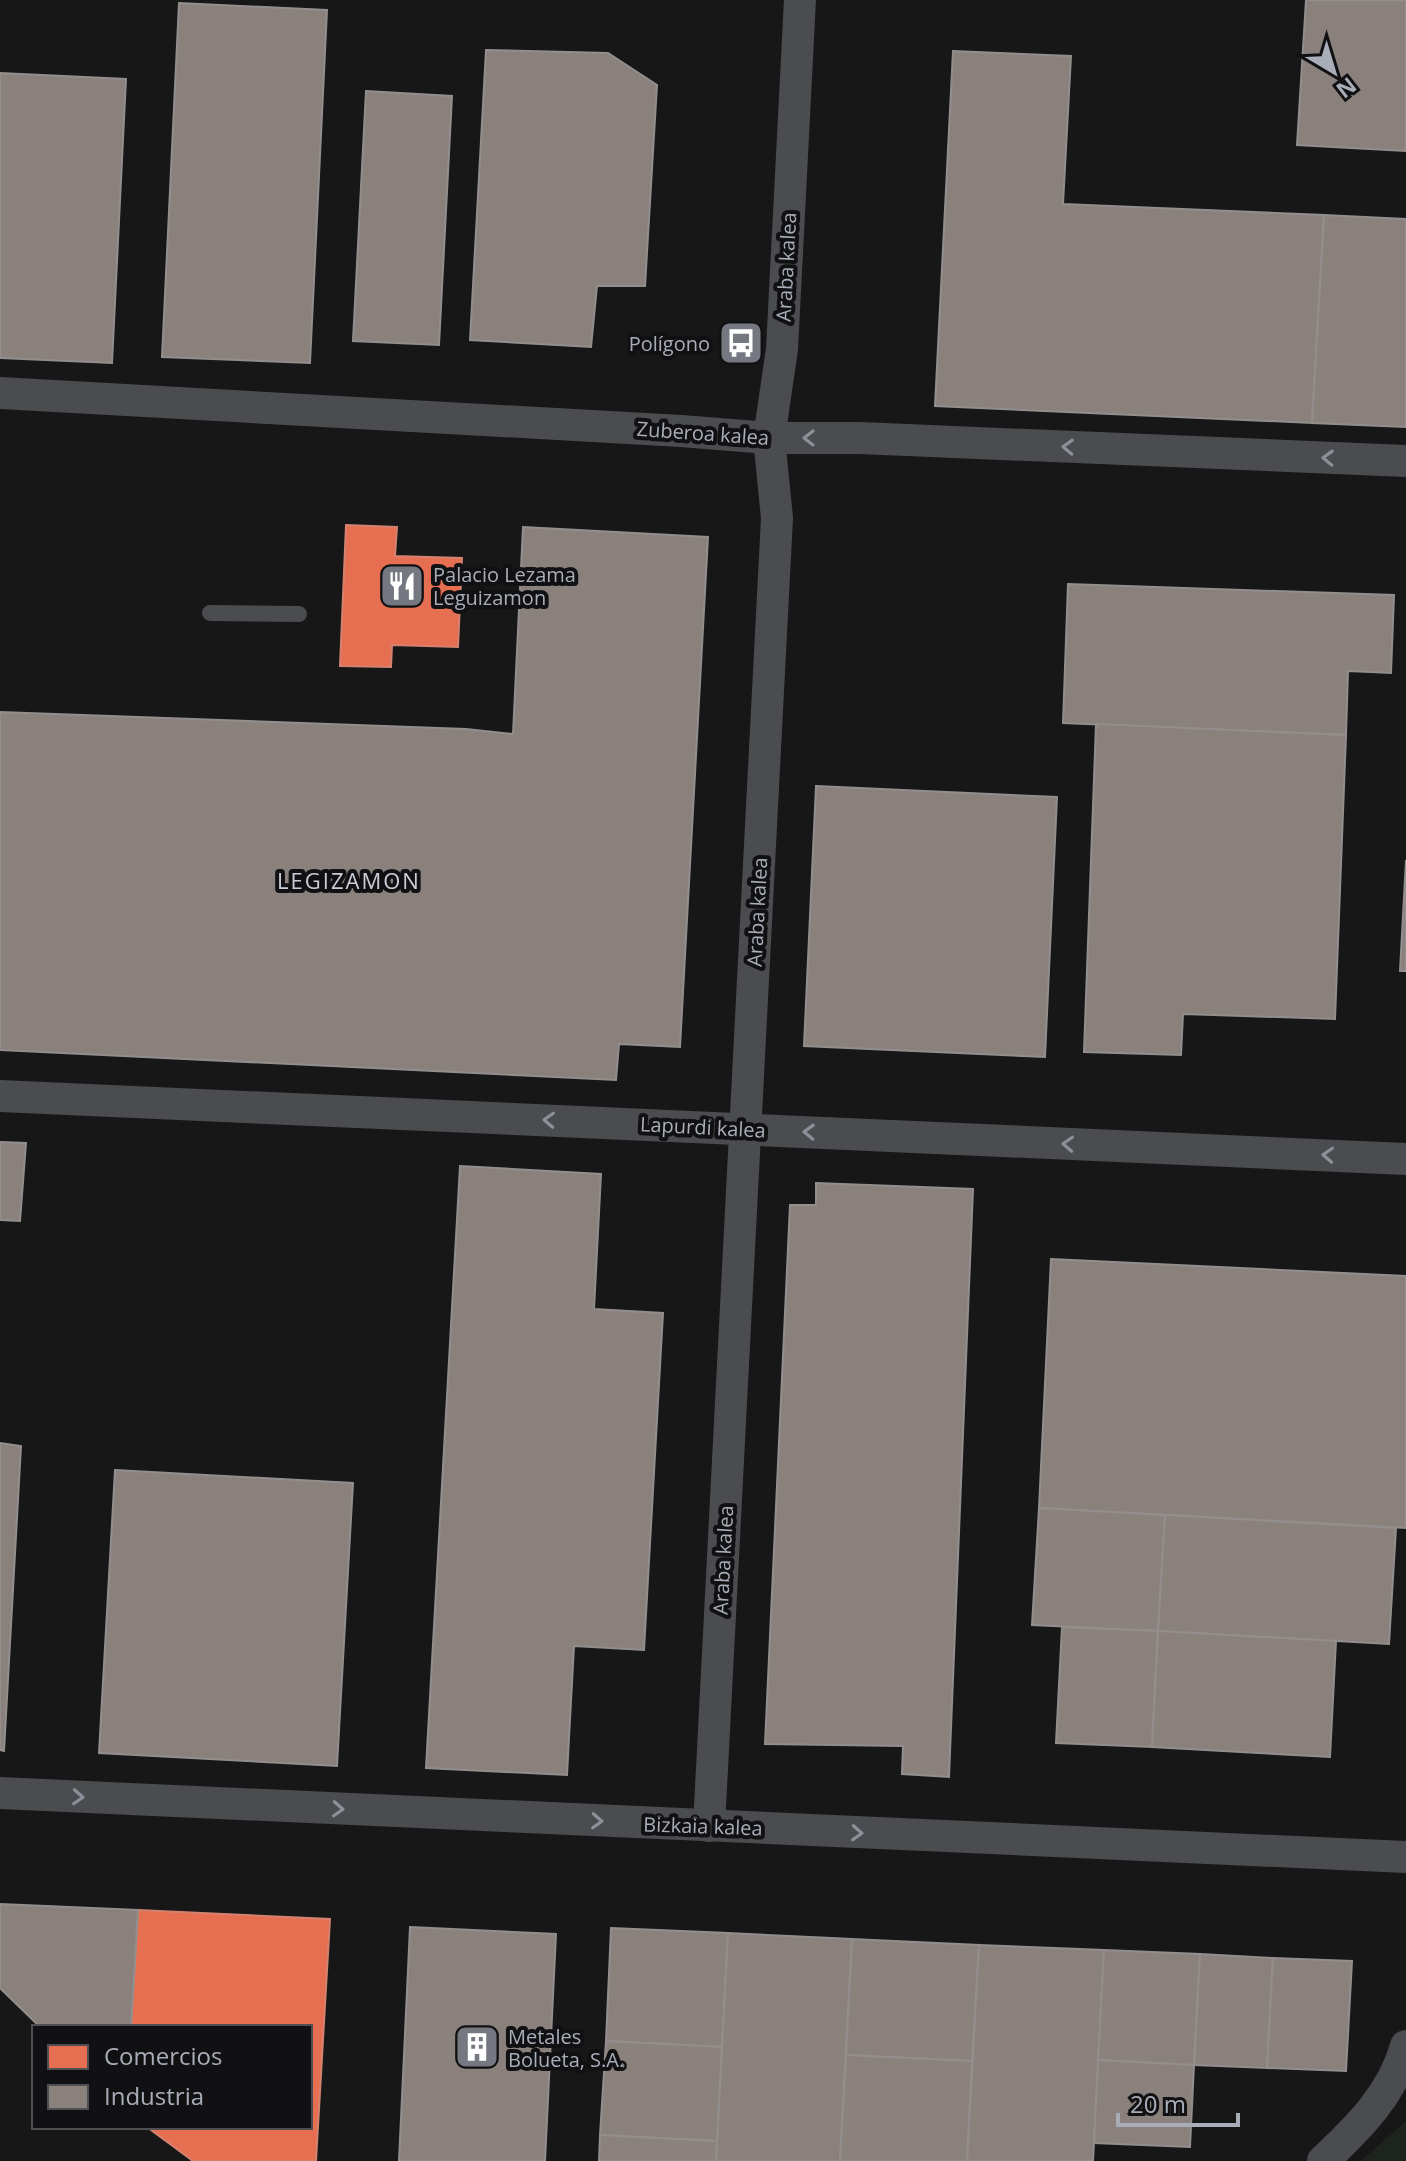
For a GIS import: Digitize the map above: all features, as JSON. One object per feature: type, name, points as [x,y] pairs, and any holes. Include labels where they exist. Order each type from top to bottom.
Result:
[{"type":"street","name":"Araba kalea","points":[[709,1826],[777,518],[769,438],[782,349],[800,0]]},
{"type":"street","name":"Zuberoa kalea","points":[[0,393],[769,438],[860,438],[1406,461]]},
{"type":"street","name":"Lapurdi kalea","points":[[0,1096],[1406,1159]]},
{"type":"street","name":"Bizkaia kalea","points":[[0,1793],[1406,1857]]},
{"type":"street","points":[[1323,2161],[1363,2124],[1400,2069],[1406,2046]]},
{"type":"lane","points":[[210,613],[299,614]]},
{"type":"shaded area","points":[[1406,2121],[1406,2161],[1361,2161]]},
{"type":"building: Comercios","name":"Palacio Lezama Leguizamon","points":[[346,525],[397,527],[395,556],[462,558],[458,647],[392,645],[391,667],[340,666]]},
{"type":"building: Comercios","points":[[138,1910],[330,1919],[316,2161],[193,2161],[150,2129],[312,2129],[312,2025],[131,2025]]},
{"type":"building: Industria","points":[[1306,0],[1406,0],[1406,151],[1297,145]]},
{"type":"building: Industria","points":[[179,3],[327,10],[310,363],[162,357]]},
{"type":"building: Industria","points":[[486,50],[608,53],[657,85],[645,286],[597,286],[591,347],[470,340]]},
{"type":"building: Industria","points":[[953,51],[1071,56],[1063,204],[1324,215],[1312,423],[935,406]]},
{"type":"building: Industria","points":[[0,73],[126,79],[112,363],[0,358]]},
{"type":"building: Industria","points":[[366,91],[452,96],[439,345],[353,341]]},
{"type":"building: Industria","points":[[1324,215],[1406,219],[1406,427],[1312,423]]},
{"type":"building: Industria","points":[[523,527],[708,537],[680,1047],[619,1044],[616,1080],[0,1050],[0,712],[466,729],[513,734]]},
{"type":"building: Industria","points":[[1068,584],[1394,595],[1391,673],[1348,671],[1346,735],[1063,723]]},
{"type":"building: Industria","points":[[1096,724],[1346,735],[1335,1019],[1183,1014],[1181,1055],[1084,1052]]},
{"type":"building: Industria","points":[[816,786],[1057,797],[1045,1057],[804,1046]]},
{"type":"building: Industria","points":[[1406,860],[1406,971],[1400,971]]},
{"type":"building: Industria","points":[[0,1142],[26,1143],[20,1221],[0,1220]]},
{"type":"building: Industria","points":[[460,1166],[601,1174],[594,1309],[663,1313],[644,1650],[574,1646],[567,1775],[426,1768]]},
{"type":"building: Industria","points":[[816,1183],[973,1189],[949,1777],[902,1774],[903,1746],[765,1744],[790,1205],[816,1205]]},
{"type":"building: Industria","points":[[1051,1259],[1406,1276],[1406,1528],[1039,1508]]},
{"type":"building: Industria","points":[[0,1443],[21,1446],[4,1751],[0,1750]]},
{"type":"building: Industria","points":[[115,1470],[353,1483],[337,1766],[99,1753]]},
{"type":"building: Industria","points":[[1039,1508],[1165,1515],[1158,1631],[1032,1625]]},
{"type":"building: Industria","points":[[1165,1515],[1396,1528],[1389,1644],[1158,1631]]},
{"type":"building: Industria","points":[[1062,1627],[1158,1631],[1152,1747],[1056,1743]]},
{"type":"building: Industria","points":[[1158,1631],[1336,1641],[1330,1757],[1152,1747]]},
{"type":"building: Industria","points":[[0,1904],[138,1910],[131,2025],[38,2025],[0,1988]]},
{"type":"building: Industria","name":"Metales Bolueta, S.A.","points":[[410,1927],[556,1934],[545,2161],[399,2161]]},
{"type":"building: Industria","points":[[611,1928],[728,1933],[722,2047],[606,2041]]},
{"type":"building: Industria","points":[[728,1933],[852,1939],[840,2161],[716,2161]]},
{"type":"building: Industria","points":[[852,1939],[979,1945],[972,2061],[846,2055]]},
{"type":"building: Industria","points":[[979,1945],[1104,1950],[1093,2161],[967,2161]]},
{"type":"building: Industria","points":[[1104,1950],[1200,1954],[1194,2065],[1098,2060]]},
{"type":"building: Industria","points":[[1200,1954],[1273,1958],[1267,2068],[1194,2065]]},
{"type":"building: Industria","points":[[1273,1958],[1352,1961],[1346,2071],[1267,2068]]},
{"type":"building: Industria","points":[[606,2041],[722,2047],[717,2141],[600,2135]]},
{"type":"building: Industria","points":[[846,2055],[972,2061],[967,2161],[840,2161]]},
{"type":"building: Industria","points":[[1098,2060],[1194,2065],[1190,2147],[1094,2143]]},
{"type":"building: Industria","points":[[600,2135],[717,2141],[716,2161],[599,2161]]},
{"type":"place","name":"Polígono","points":[[741,343]]},
{"type":"place","name":"Palacio Lezama Leguizamon","points":[[402,586]]},
{"type":"place","name":"Metales Bolueta, S.A.","points":[[477,2047]]},
{"type":"district","name":"LEGIZAMON","points":[[349,880]]}]
